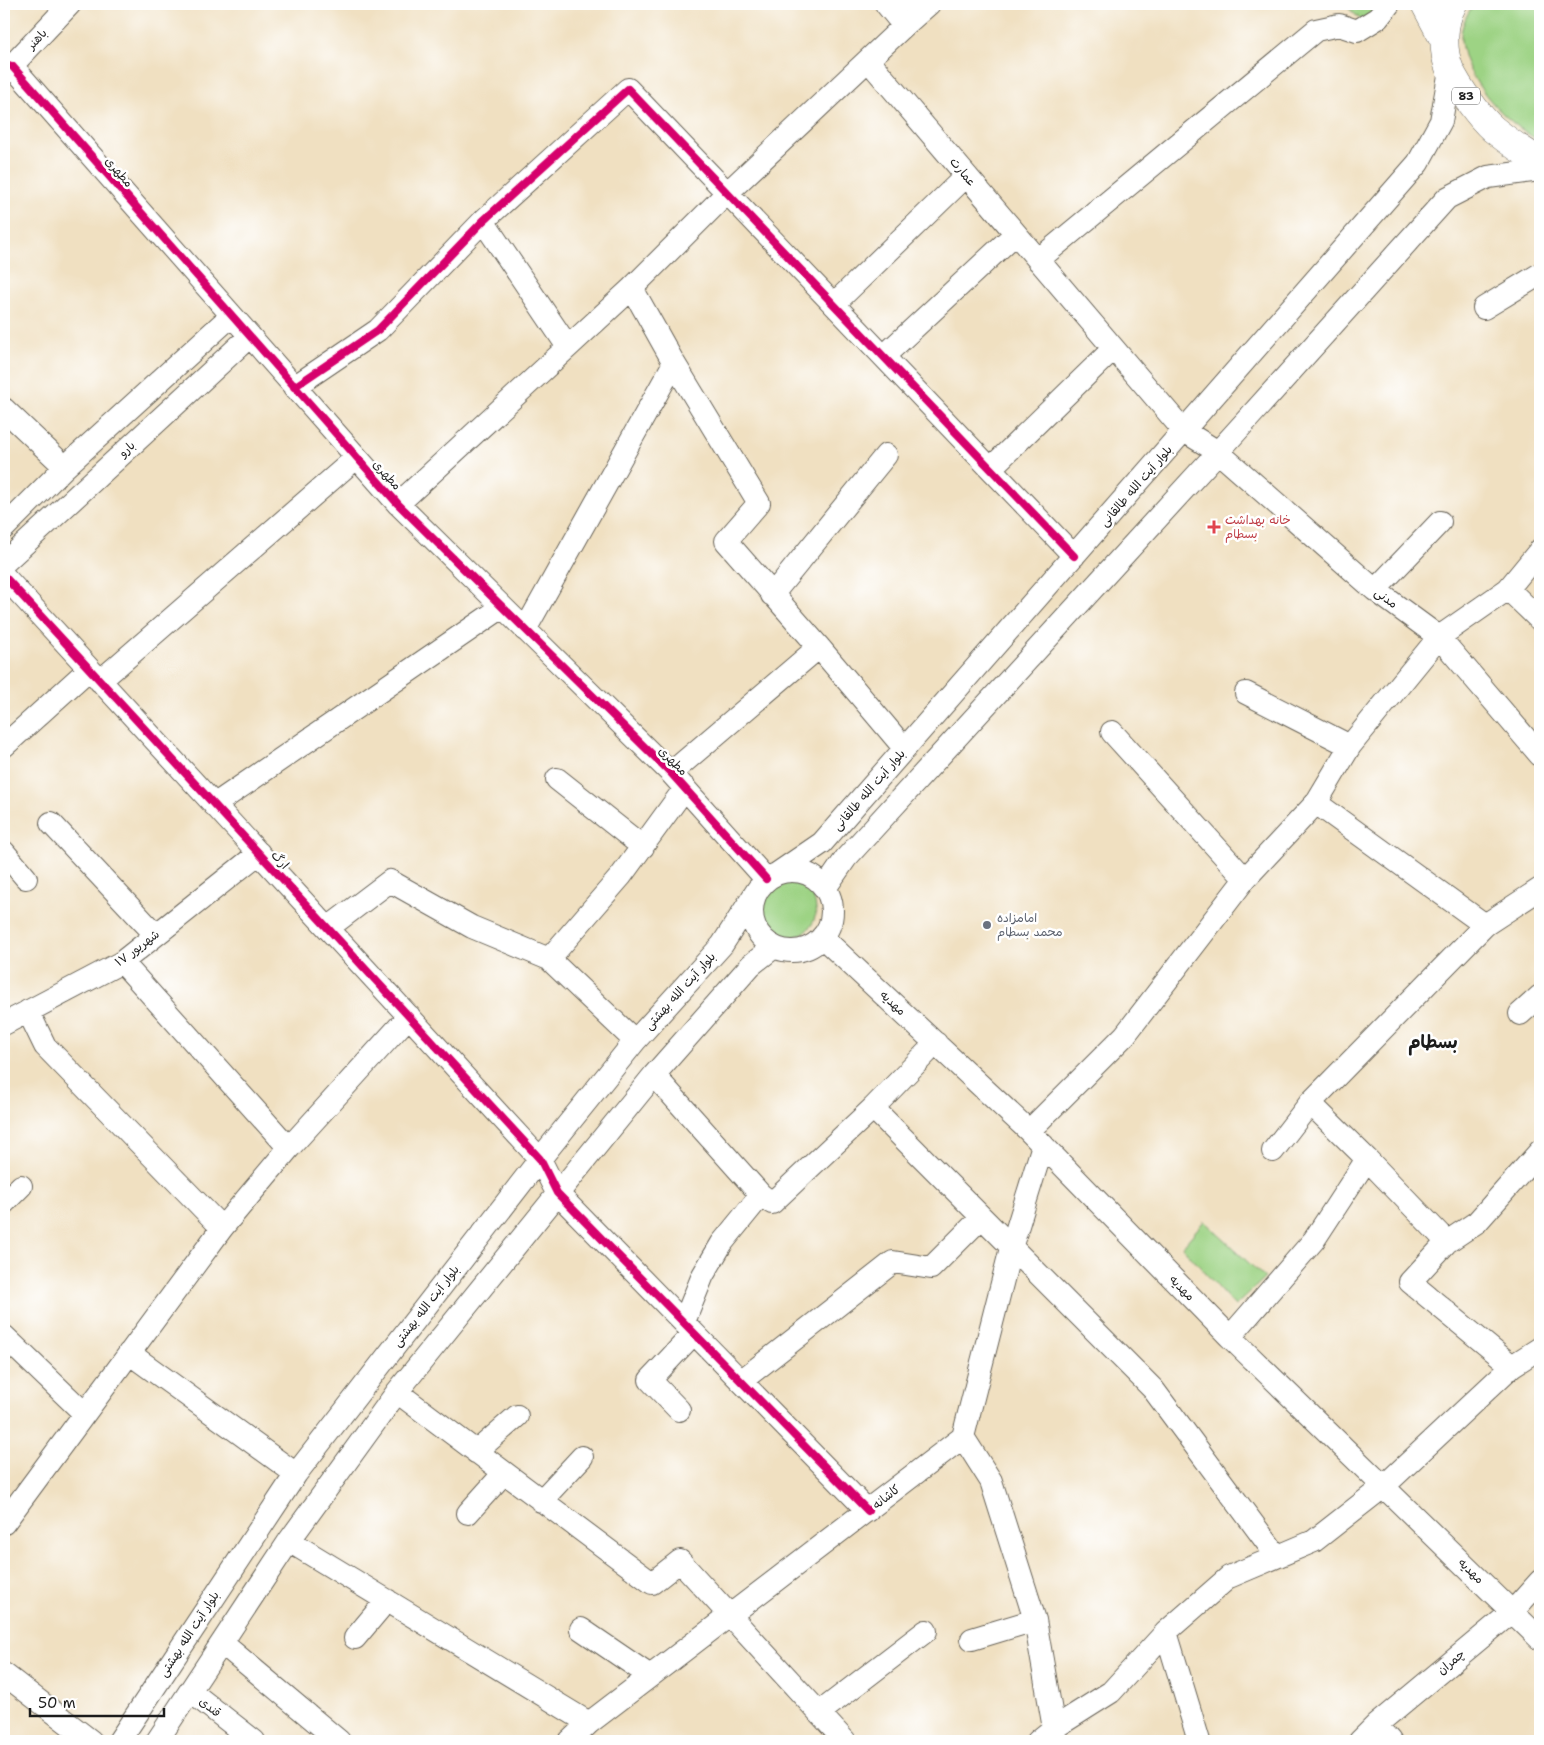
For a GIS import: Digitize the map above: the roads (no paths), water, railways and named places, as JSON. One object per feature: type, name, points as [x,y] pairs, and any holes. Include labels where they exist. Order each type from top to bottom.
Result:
[{"type":"highway","name":"83","points":[[1425,4],[1443,38],[1450,70],[1470,103],[1492,128],[1520,150],[1540,161]]},
{"type":"highway","name":"83","points":[[1443,38],[1453,4]]},
{"type":"street","name":"باهنر","points":[[8,70],[70,4]]},
{"type":"street","points":[[886,4],[904,26]]},
{"type":"street","points":[[398,504],[632,288],[727,193],[929,4]]},
{"type":"street","points":[[1038,260],[1316,30],[1339,25],[1357,31],[1378,18],[1389,4]]},
{"type":"street","name":"عمارت","points":[[868,60],[1184,431]]},
{"type":"street","name":"مطهری","points":[[8,70],[250,336],[398,504],[678,781],[767,880]]},
{"type":"street","name":"بلوار آیت الله طالقانی","points":[[767,880],[822,843],[1418,163],[1441,121],[1450,70]]},
{"type":"street","points":[[294,387],[378,330],[484,221],[628,89],[1074,556]]},
{"type":"street","points":[[826,887],[846,858],[1218,452],[1447,198],[1488,177],[1540,170]]},
{"type":"street","points":[[834,304],[966,176]]},
{"type":"street","points":[[484,221],[568,347]]},
{"type":"street","points":[[884,356],[1015,234]]},
{"type":"street","points":[[1484,308],[1540,274]]},
{"type":"street","points":[[632,288],[674,363],[759,503],[726,541],[905,749]]},
{"type":"street","points":[[4,528],[65,467],[231,316]]},
{"type":"street","name":"بارو","points":[[4,563],[250,336]]},
{"type":"street","points":[[991,468],[1113,349]]},
{"type":"street","points":[[525,630],[674,363]]},
{"type":"street","points":[[4,409],[65,467]]},
{"type":"street","name":"مدنی","points":[[1184,431],[1218,452],[1375,590],[1439,637],[1540,755]]},
{"type":"street","points":[[772,595],[886,455]]},
{"type":"street","points":[[4,746],[95,675],[356,458]]},
{"type":"street","points":[[1375,590],[1440,522]]},
{"type":"street","points":[[1540,550],[1508,589],[1439,637],[1350,746],[1316,803],[1245,879],[1125,1035],[1036,1138],[1011,1248],[963,1437],[991,1481],[1035,1620],[1049,1737],[1111,1692],[1166,1632],[1229,1577],[1314,1541],[1383,1487],[1512,1366],[1540,1348]]},
{"type":"street","name":"ارگ","points":[[4,576],[540,1159],[557,1193],[868,1511]]},
{"type":"street","points":[[1508,589],[1540,620]]},
{"type":"street","points":[[214,805],[501,608]]},
{"type":"street","points":[[549,959],[622,876],[643,846],[678,781],[819,647]]},
{"type":"street","points":[[1246,693],[1350,746]]},
{"type":"street","points":[[1112,732],[1245,879]]},
{"type":"street","points":[[558,779],[643,846]]},
{"type":"street","points":[[1316,803],[1485,925]]},
{"type":"street","points":[[51,823],[155,934]]},
{"type":"street","points":[[4,852],[26,878]]},
{"type":"street","name":"۱۷ شهریور","points":[[4,1024],[122,962],[259,853]]},
{"type":"street","points":[[791,870],[804,872],[816,878],[826,887],[831,900],[830,926],[812,946],[800,950],[786,951],[774,947],[763,939],[756,928],[752,915],[753,902],[767,880],[791,870]]},
{"type":"street","name":"بلوار آیت الله بهشتی","points":[[119,1741],[296,1474],[540,1159],[636,1041],[722,945],[767,880]]},
{"type":"street","points":[[328,928],[390,881],[472,927],[549,959],[636,1041]]},
{"type":"street","points":[[1273,1151],[1310,1103],[1485,925],[1540,889]]},
{"type":"street","name":"مهدیه","points":[[822,937],[1036,1138],[1230,1337],[1540,1639]]},
{"type":"street","points":[[157,1741],[289,1541],[396,1392],[654,1076],[751,965],[774,947]]},
{"type":"street","points":[[122,962],[289,1148]]},
{"type":"street","points":[[1520,1014],[1540,996]]},
{"type":"street","points":[[28,1011],[44,1046],[222,1228]]},
{"type":"street","points":[[4,1523],[222,1228],[289,1148],[409,1016]]},
{"type":"street","points":[[654,1076],[761,1195],[772,1204],[873,1108],[936,1043]]},
{"type":"street","points":[[1310,1103],[1447,1242]]},
{"type":"street","points":[[873,1108],[1153,1389],[1277,1556]]},
{"type":"street","points":[[1512,1366],[1410,1282],[1447,1242],[1476,1222],[1540,1151]]},
{"type":"street","points":[[1230,1337],[1314,1240],[1367,1159]]},
{"type":"street","points":[[4,1202],[21,1186]]},
{"type":"street","points":[[679,1410],[650,1380],[689,1328],[703,1275],[717,1251],[761,1195]]},
{"type":"street","points":[[741,1381],[893,1262],[931,1268],[981,1218]]},
{"type":"street","points":[[4,1336],[84,1413]]},
{"type":"street","points":[[129,1353],[296,1474]]},
{"type":"street","points":[[396,1392],[652,1583],[680,1561],[844,1741]]},
{"type":"street","points":[[476,1452],[517,1416]]},
{"type":"street","name":"کاشانه","points":[[570,1741],[589,1723],[963,1437]]},
{"type":"street","points":[[541,1501],[582,1457]]},
{"type":"street","points":[[468,1513],[504,1473]]},
{"type":"street","points":[[289,1541],[589,1723]]},
{"type":"street","name":"چمران","points":[[1360,1741],[1383,1733],[1540,1582]]},
{"type":"street","points":[[355,1638],[387,1600]]},
{"type":"street","points":[[972,1639],[1035,1620]]},
{"type":"street","points":[[580,1629],[650,1676]]},
{"type":"street","points":[[819,1713],[926,1631]]},
{"type":"street","points":[[1166,1632],[1199,1741]]},
{"type":"street","points":[[222,1643],[339,1741]]},
{"type":"street","points":[[4,1674],[91,1741]]},
{"type":"street","name":"قندی","points":[[190,1691],[254,1741]]},
{"type":"place","name":"خانه بهداشت بسطام","points":[[1214,527]]},
{"type":"place","name":"امامزاده محمد بسطام","points":[[987,925]]},
{"type":"district","name":"بسطام","points":[[1433,1042]]}]
